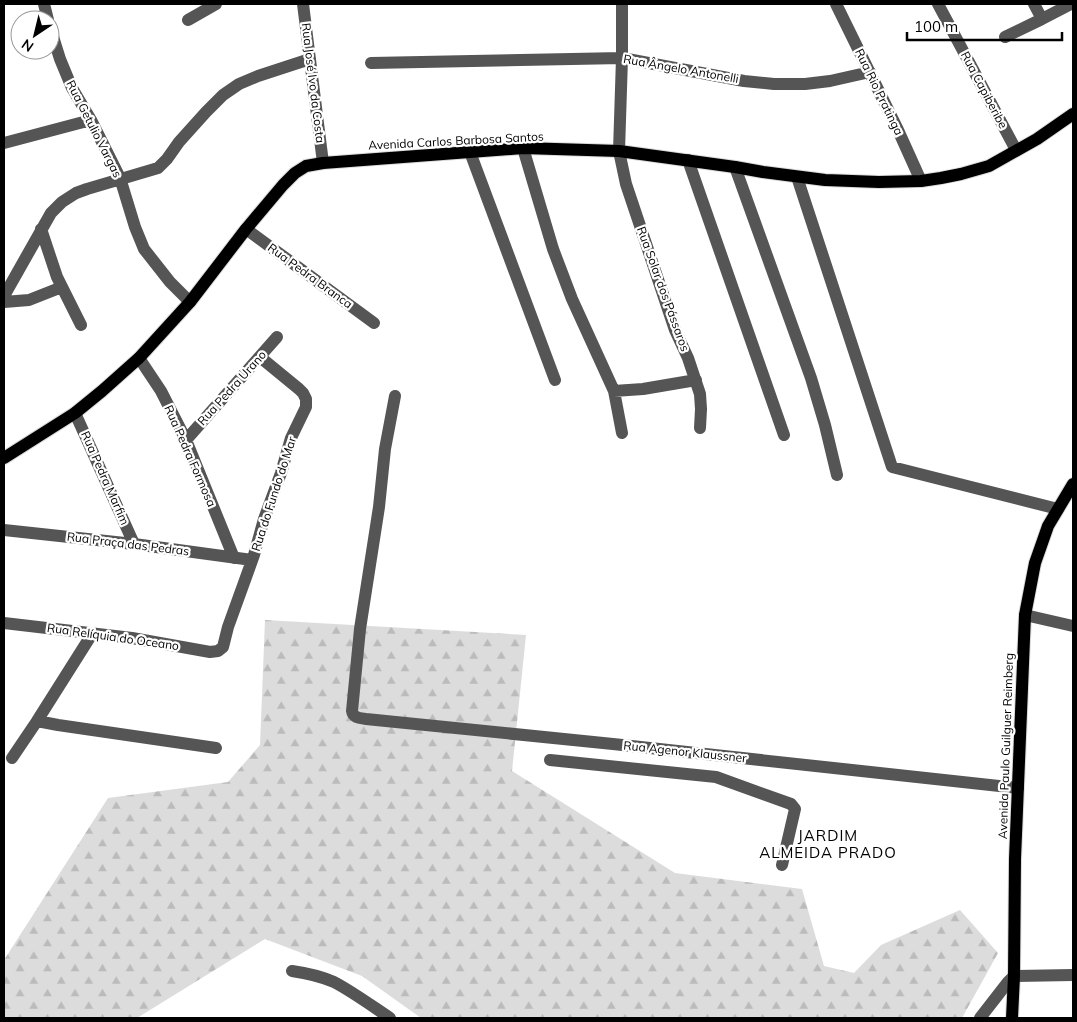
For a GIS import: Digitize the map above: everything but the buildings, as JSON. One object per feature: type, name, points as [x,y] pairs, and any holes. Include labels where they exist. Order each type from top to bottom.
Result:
[{"type":"main road","name":"Avenida Carlos Barbosa Santos","points":[[4,458],[75,413],[139,358],[190,302],[246,229],[283,186],[295,173],[306,166],[323,163],[523,148],[619,151],[825,180],[879,182],[921,180],[961,174],[989,166],[1037,140],[1073,114]]},
{"type":"main road","name":"Avenida Paulo Guilguer Reimberg","points":[[1012,1018],[1015,859],[1025,615],[1036,563],[1048,526],[1073,484]]},
{"type":"street","points":[[188,20],[216,4]]},
{"type":"street","name":"Rua José Ivo da Costa","points":[[303,4],[323,163]]},
{"type":"street","name":"Rua Solar dos Pássaros","points":[[622,4],[619,151],[626,184],[675,330],[696,380],[700,394],[700,428]]},
{"type":"street","name":"Rua Rio Pratinga","points":[[836,4],[921,180]]},
{"type":"street","name":"Rua Capiberibe","points":[[938,4],[1016,150]]},
{"type":"street","points":[[1034,4],[1042,20]]},
{"type":"street","points":[[1005,37],[1071,4]]},
{"type":"street","name":"Rua Ângelo Antonelli","points":[[372,63],[622,58],[744,81],[774,84],[804,84],[830,81],[870,72]]},
{"type":"street","name":"Rua Getulio Vargas","points":[[60,59],[72,88],[91,120],[120,178],[144,249],[170,282],[190,302]]},
{"type":"street","points":[[4,296],[41,229],[62,202],[76,193],[120,178],[150,171],[162,165],[179,142],[223,95],[239,84],[258,76],[310,59]]},
{"type":"street","points":[[4,143],[91,120]]},
{"type":"street","points":[[523,148],[553,249],[572,300],[614,391],[622,433]]},
{"type":"street","points":[[470,152],[556,380]]},
{"type":"street","points":[[688,160],[784,435]]},
{"type":"street","points":[[735,167],[811,378],[837,475]]},
{"type":"street","points":[[797,177],[892,467],[1058,509]]},
{"type":"street","points":[[41,229],[54,270],[81,325]]},
{"type":"street","name":"Rua Pedra Branca","points":[[246,229],[374,323]]},
{"type":"street","points":[[4,302],[29,300],[62,287]]},
{"type":"street","name":"Rua Pedra Urano","points":[[186,440],[277,337]]},
{"type":"street","name":"Rua do Fundo do Mar","points":[[222,649],[291,438],[306,403],[305,396],[300,389],[260,357]]},
{"type":"street","name":"Rua Pedra Formosa","points":[[139,358],[161,391],[186,440],[234,558]]},
{"type":"street","points":[[614,391],[696,380]]},
{"type":"street","name":"Rua Agenor Klaussner","points":[[396,396],[385,449],[379,507],[360,628],[352,714],[358,718],[1018,788]]},
{"type":"street","name":"Rua Pedra Marfim","points":[[75,413],[134,544]]},
{"type":"street","name":"Rua Praça das Pedras","points":[[4,530],[134,544],[252,560]]},
{"type":"street","points":[[1025,615],[1073,626]]},
{"type":"street","name":"Rua Relíquia do Oceano","points":[[4,623],[132,638],[210,652],[222,649]]},
{"type":"street","points":[[12,758],[92,634]]},
{"type":"street","points":[[37,721],[58,726],[216,748]]},
{"type":"street","points":[[713,777],[717,755]]},
{"type":"street","points":[[550,760],[713,777],[790,804],[794,809],[782,865]]},
{"type":"street","points":[[292,971],[319,976],[333,982],[390,1018]]},
{"type":"street","points":[[980,1018],[1014,976],[1073,975]]},
{"type":"green space","points":[[265,620],[526,635],[512,771],[675,873],[802,889],[824,966],[854,973],[881,945],[960,910],[998,953],[962,1018],[421,1018],[362,976],[265,939],[137,1018],[4,1018],[4,960],[108,798],[228,782],[260,745]]},
{"type":"district","name":"JARDIM ALMEIDA PRADO","points":[[828,844]]}]
